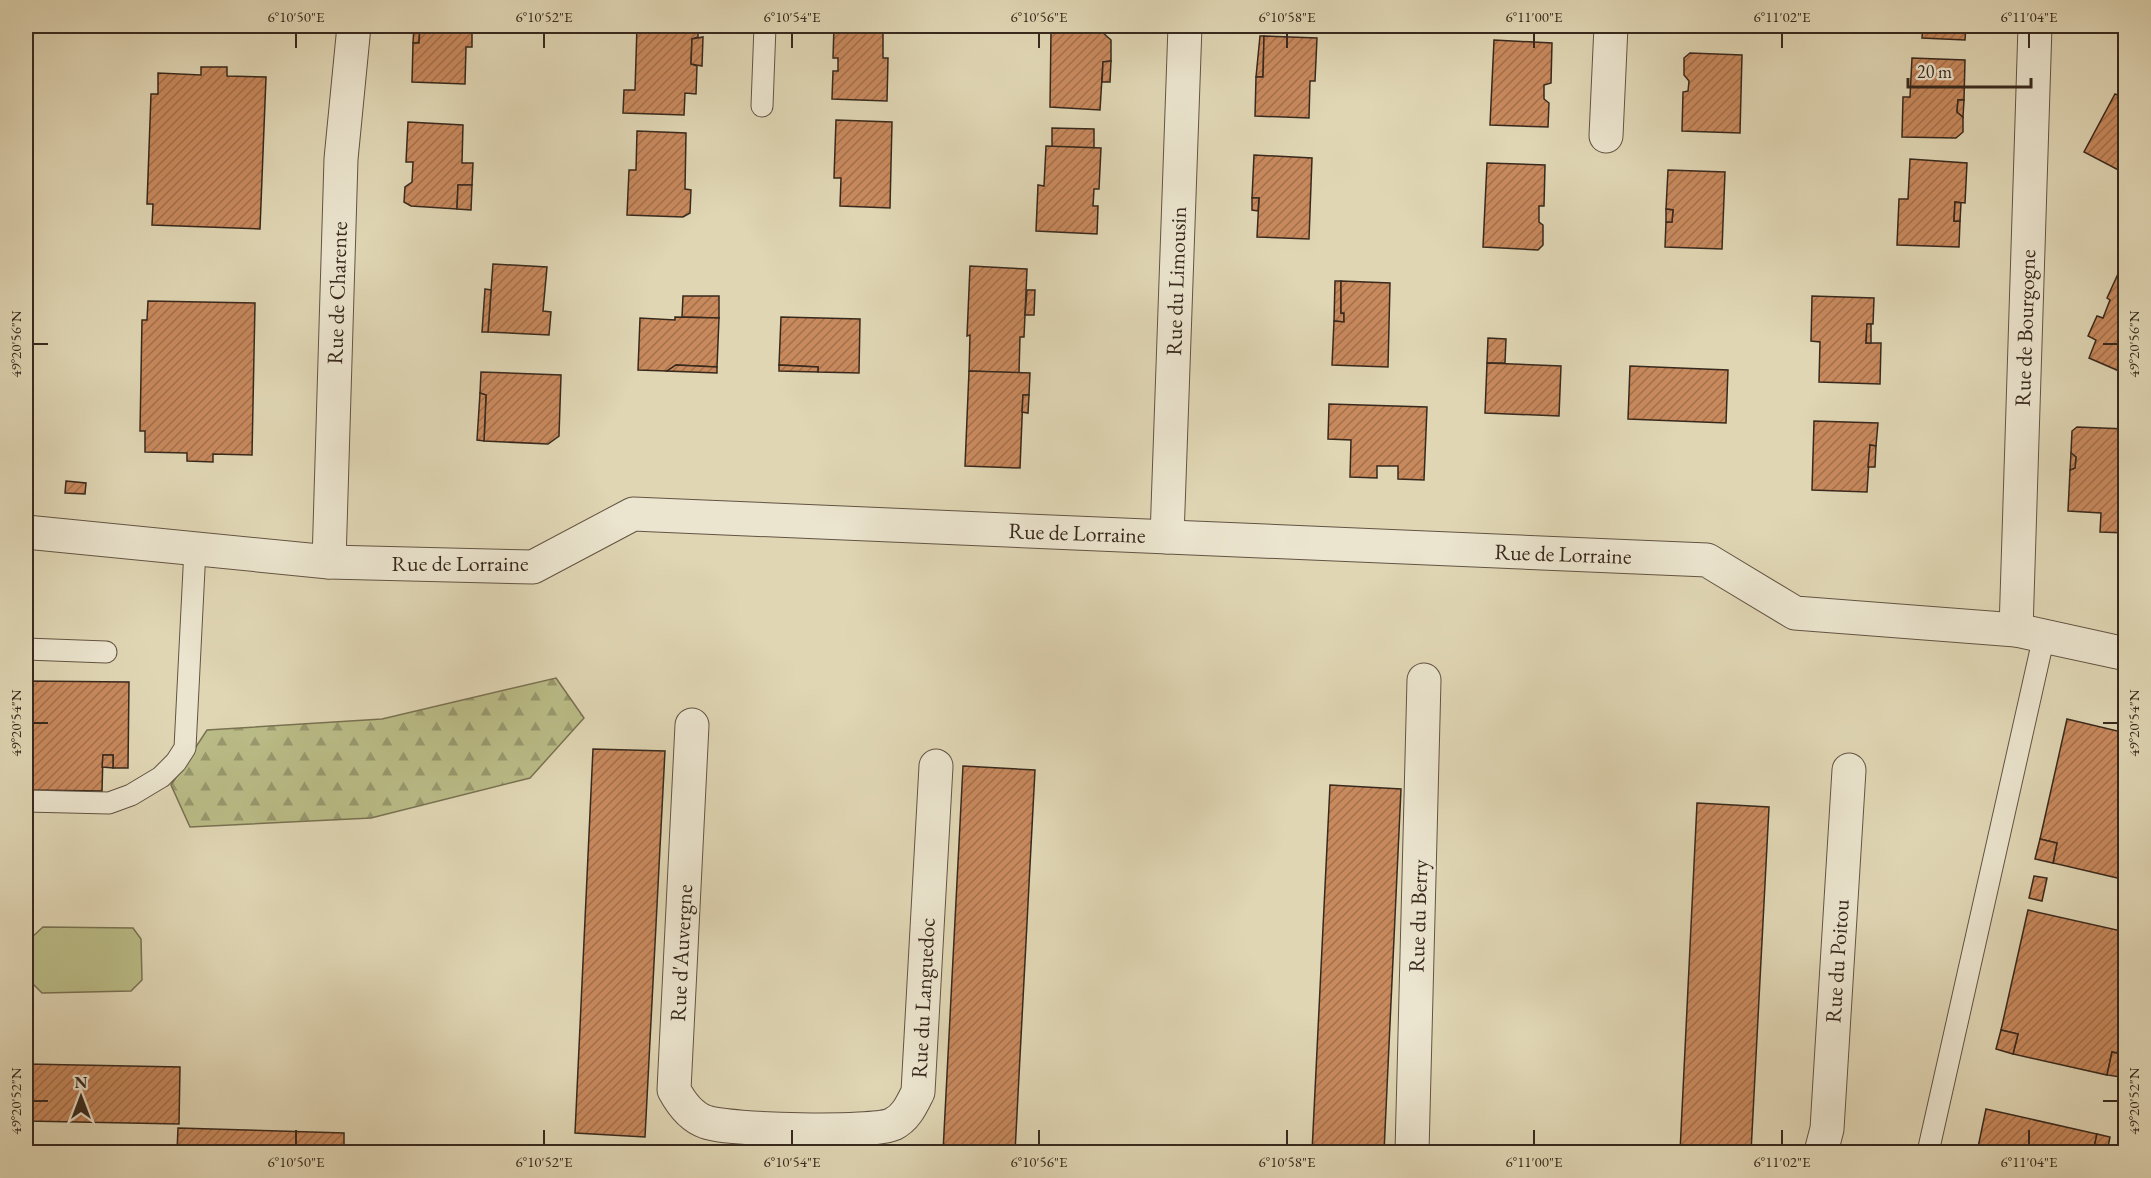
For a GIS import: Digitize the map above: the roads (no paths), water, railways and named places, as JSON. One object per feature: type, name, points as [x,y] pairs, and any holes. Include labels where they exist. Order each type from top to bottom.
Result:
[{"type":"street","name":"Rue de Charente","points":[[329,562],[341,159],[354,26]]},
{"type":"street","name":"Rue du Limousin","points":[[1167,537],[1185,26]]},
{"type":"street","points":[[1606,136],[1611,26]]},
{"type":"street","name":"Rue de Bourgogne","points":[[2030,633],[2036,26]]},
{"type":"street","name":"Rue de Lorraine","points":[[26,532],[329,562],[533,567],[633,514],[1707,560],[1795,613],[2030,633],[2126,654]]},
{"type":"street","name":"Rue du Berry","points":[[1412,1152],[1424,680]]},
{"type":"street","name":"Rue d'Auvergne","points":[[692,725],[674,1090],[683,1106],[705,1122],[749,1140]]},
{"type":"street","name":"Rue du Languedoc","points":[[749,1140],[868,1130],[893,1125],[909,1110],[918,1092],[936,766]]},
{"type":"street","name":"Rue du Poitou","points":[[1821,1152],[1827,1129],[1849,770]]},
{"type":"lane","points":[[762,106],[765,26]]},
{"type":"lane","points":[[26,801],[109,802],[131,795],[161,777],[176,762],[185,748],[195,549]]},
{"type":"lane","points":[[1928,1152],[2030,633]]},
{"type":"lane","points":[[26,649],[106,652]]}]
